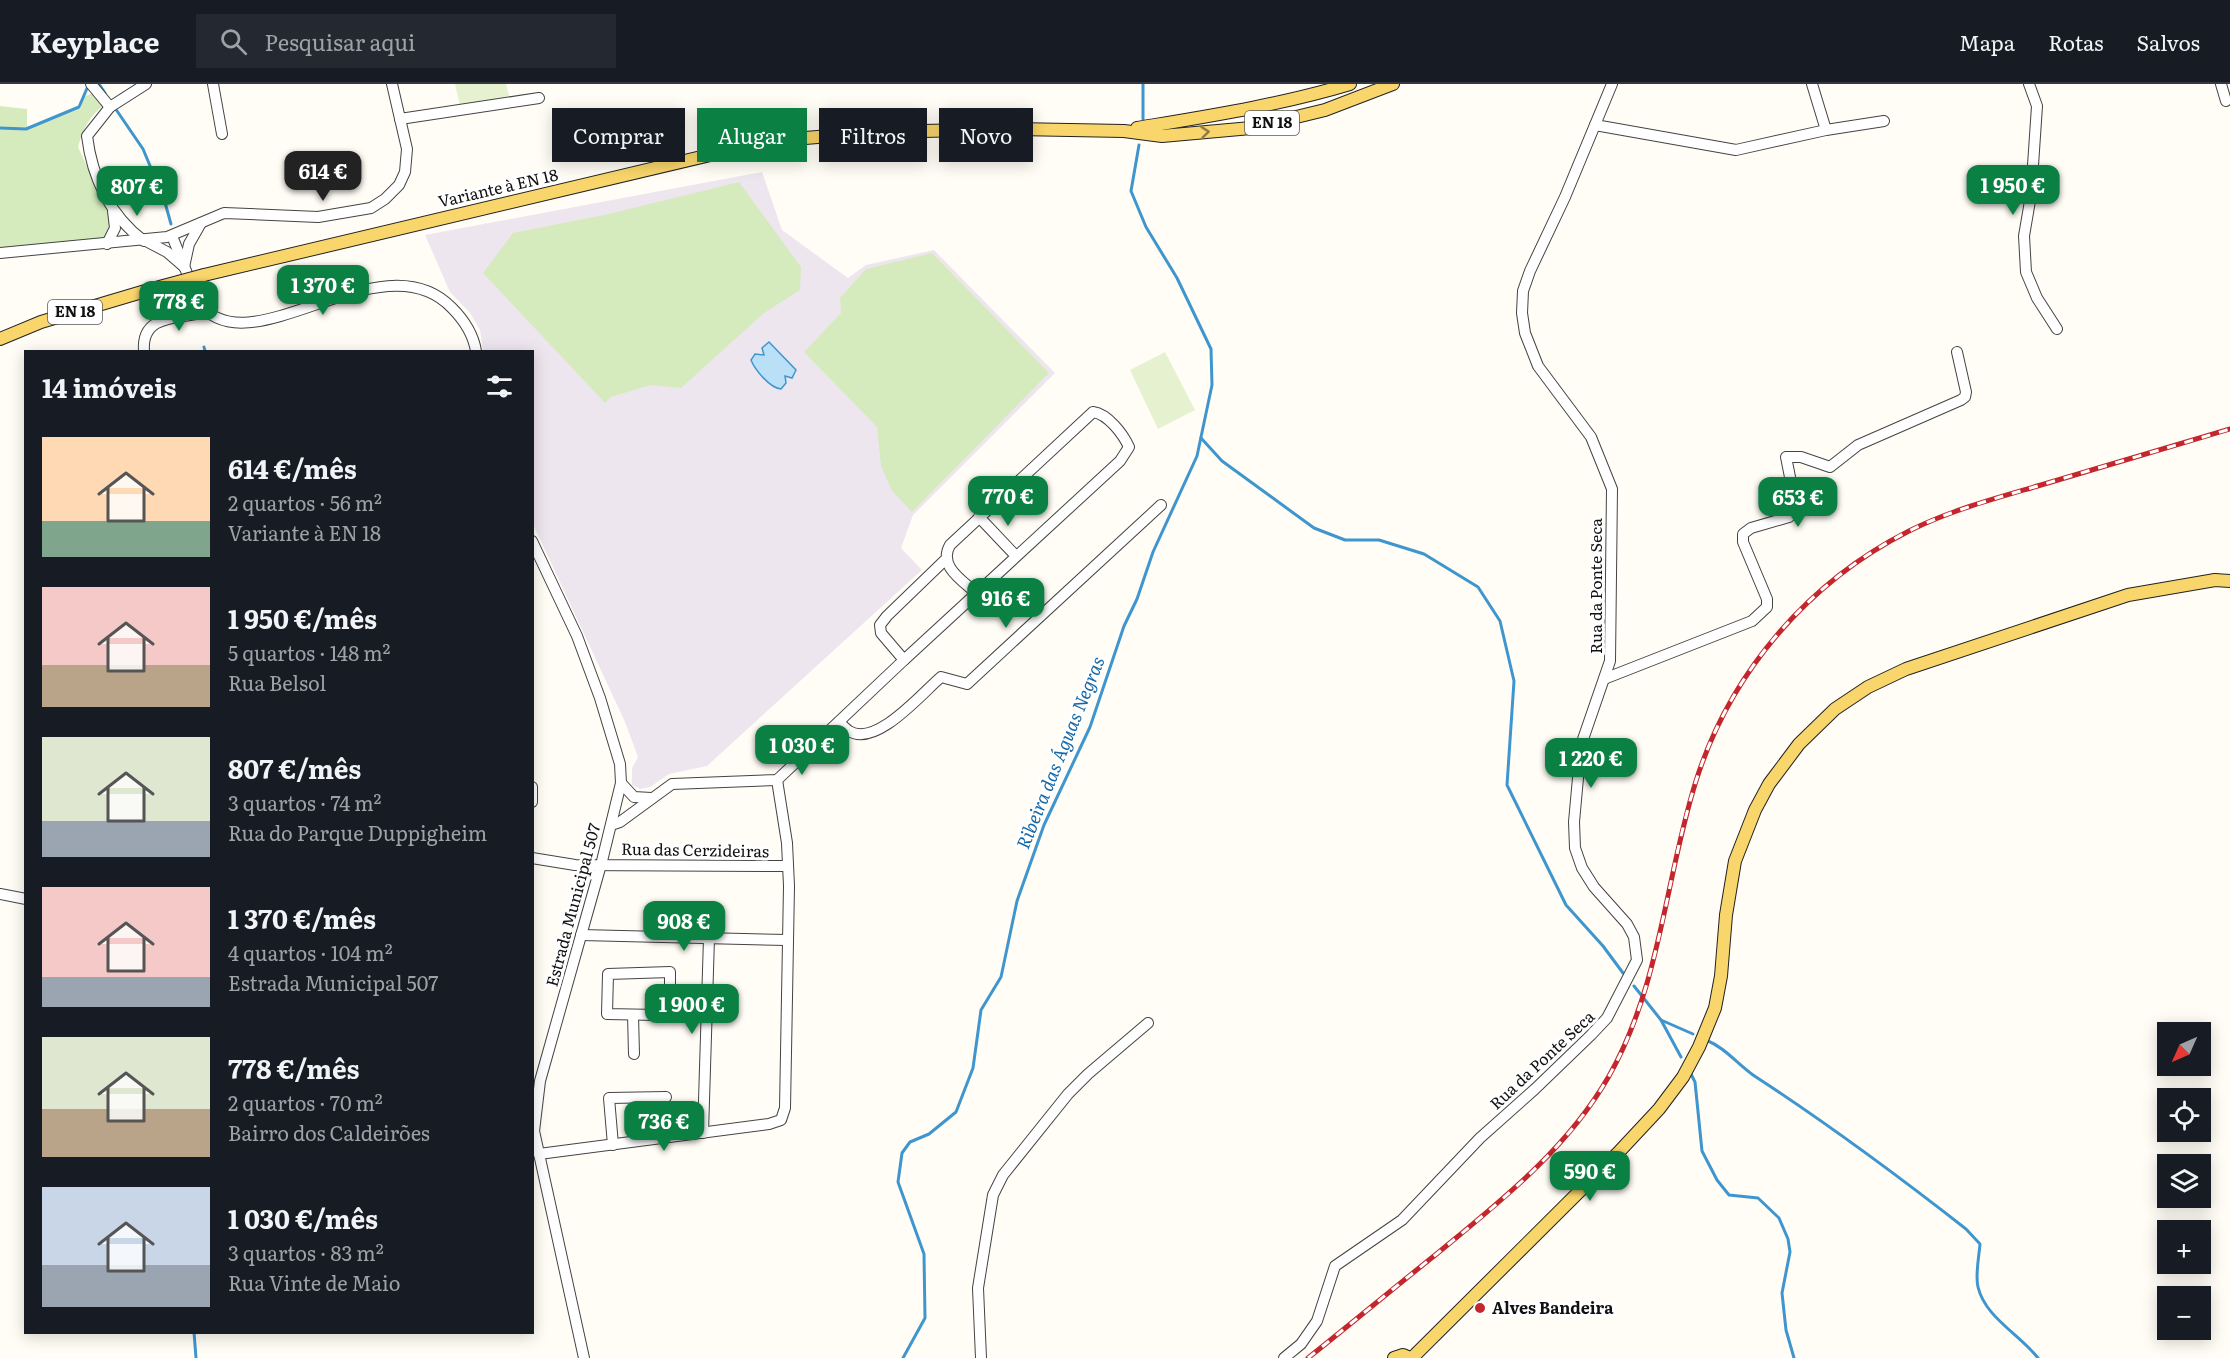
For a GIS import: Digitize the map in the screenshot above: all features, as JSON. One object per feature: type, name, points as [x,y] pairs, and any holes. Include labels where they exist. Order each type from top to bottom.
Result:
[{"type":"main road","points":[[1356,98],[1365,84]]},
{"type":"main road","name":"Variante à EN 18","points":[[1124,131],[1256,108],[1327,92],[1346,85]]},
{"type":"main road","name":"Variante à EN 18","points":[[0,339],[41,322],[204,275],[769,141],[878,132],[1011,129],[1124,131],[1162,136],[1251,128],[1325,110],[1385,85]]},
{"type":"main road","points":[[1394,1358],[1403,1355],[1411,1358],[1617,1154],[1659,1109],[1683,1077],[1700,1047],[1715,1008],[1735,861],[1755,810],[1769,784],[1799,744],[1835,709],[1868,687],[1906,669],[2128,595],[2215,580],[2230,581]]},
{"type":"street","points":[[123,243],[121,227],[90,162],[87,136],[110,107],[146,84]]},
{"type":"street","points":[[213,84],[222,134]]},
{"type":"street","points":[[0,253],[145,241],[171,236],[225,213],[318,217],[371,208],[385,199],[399,184],[405,172],[407,149],[392,84]]},
{"type":"street","name":"Rua da Ponte Seca","points":[[1284,1358],[1310,1334],[1317,1321],[1335,1266],[1402,1220],[1479,1138],[1535,1089],[1591,1035],[1607,1018],[1637,960],[1634,937],[1627,924],[1594,887],[1582,868],[1575,848],[1574,822],[1581,745],[1611,661],[1612,489],[1591,437],[1538,366],[1525,333],[1522,313],[1523,291],[1530,271],[1612,84]]},
{"type":"street","points":[[1812,84],[1826,130]]},
{"type":"street","points":[[2029,84],[2037,106],[2031,195],[2024,236],[2026,272],[2037,297],[2057,329]]},
{"type":"street","points":[[2221,84],[2226,101]]},
{"type":"street","points":[[92,86],[110,107]]},
{"type":"street","points":[[400,119],[539,98]]},
{"type":"street","points":[[1595,125],[1736,150],[1826,130],[1884,121]]},
{"type":"street","points":[[184,267],[189,244],[201,223]]},
{"type":"street","points":[[121,227],[167,252],[184,267]]},
{"type":"street","points":[[107,244],[121,227]]},
{"type":"street","points":[[171,236],[206,312],[225,323],[242,324],[262,321],[359,291],[402,286],[426,290],[444,300],[463,319],[474,340],[476,350]]},
{"type":"street","points":[[144,350],[149,329],[158,321],[206,312]]},
{"type":"street","points":[[1604,679],[1752,621],[1761,615],[1767,608],[1767,599],[1743,542],[1743,534],[1751,528],[1789,517],[1794,511],[1795,502],[1786,457],[1801,457],[1830,467],[1858,445],[1965,397],[1966,392],[1957,352]]},
{"type":"street","points":[[611,825],[620,822],[672,784],[777,780],[1126,455],[1129,447],[1125,436],[1101,413],[1093,412],[950,545],[945,554],[946,563],[976,593]]},
{"type":"street","points":[[839,722],[850,732],[875,733],[941,677],[967,684],[1161,505]]},
{"type":"street","points":[[979,518],[1016,556]]},
{"type":"street","name":"Estrada Municipal 507","points":[[534,545],[560,597],[600,698],[620,764],[621,783],[611,825],[540,1081],[534,1131],[584,1358]]},
{"type":"street","points":[[904,660],[881,633],[880,625],[946,559]]},
{"type":"street","points":[[539,1154],[769,1124],[781,1120],[785,1108],[788,866],[787,843],[777,780]]},
{"type":"street","points":[[621,783],[634,797],[651,798]]},
{"type":"street","name":"Rua das Cerzideiras","points":[[534,858],[566,864],[788,866]]},
{"type":"street","points":[[0,894],[24,899]]},
{"type":"street","points":[[581,935],[787,940]]},
{"type":"street","points":[[704,1133],[709,938]]},
{"type":"street","points":[[670,1015],[670,972],[608,974],[607,1014],[707,1016]]},
{"type":"street","points":[[633,1015],[634,1054]]},
{"type":"street","points":[[981,1358],[978,1288],[993,1195],[1003,1175],[1068,1094],[1148,1023]]},
{"type":"street","points":[[613,1145],[609,1098],[666,1097]]},
{"type":"shaded area","points":[[762,172],[782,230],[848,278],[866,265],[934,250],[1055,373],[913,515],[901,548],[922,570],[707,766],[669,774],[650,787],[640,789],[632,785],[632,768],[638,757],[625,722],[534,526],[534,350],[483,350],[480,330],[470,313],[450,292],[425,235]]},
{"type":"green space","points":[[455,84],[506,84],[510,99],[460,106]]},
{"type":"green space","points":[[93,93],[104,105],[87,123],[78,147],[107,210],[110,223],[106,238],[0,249],[0,106],[27,109],[27,129],[81,108],[83,97]]},
{"type":"green space","points":[[739,182],[801,267],[800,290],[764,313],[681,388],[651,385],[611,397],[605,403],[483,273],[513,233],[609,214]]},
{"type":"green space","points":[[932,253],[1049,373],[912,512],[892,491],[881,466],[877,427],[804,352],[841,313],[840,298],[866,269]]},
{"type":"green space","points":[[1165,352],[1195,410],[1158,429],[1130,370]]},
{"type":"water","points":[[769,342],[796,370],[792,378],[785,376],[786,383],[781,389],[763,378],[751,360],[755,354],[764,355],[762,348]]},
{"type":"waterway","points":[[99,84],[105,93]]},
{"type":"waterway","name":"Ribeira das Águas Negras","points":[[1143,84],[1143,119]]},
{"type":"waterway","points":[[0,128],[26,129],[79,107],[88,86]]},
{"type":"waterway","points":[[115,108],[143,149],[164,199],[171,224]]},
{"type":"waterway","name":"Ribeira das Águas Negras","points":[[903,1358],[925,1318],[924,1254],[898,1182],[902,1153],[910,1142],[929,1134],[956,1112],[973,1068],[981,1010],[1001,977],[1017,901],[1044,825],[1090,727],[1124,626],[1137,599],[1153,552],[1197,456],[1212,385],[1211,349],[1177,278],[1146,227],[1131,191],[1139,145]]},
{"type":"waterway","points":[[1201,438],[1222,461],[1314,528],[1345,540],[1379,540],[1424,554],[1478,587],[1500,621],[1514,681],[1507,785],[1566,905],[1603,946],[1623,973]]},
{"type":"waterway","points":[[1634,986],[1661,1020],[1681,1057]]},
{"type":"waterway","points":[[1661,1020],[1693,1034]]},
{"type":"waterway","points":[[1708,1041],[1721,1048],[1750,1073],[1862,1150],[1966,1229],[1980,1244],[1977,1277],[1982,1298],[1995,1316],[2038,1358]]},
{"type":"waterway","points":[[1690,1072],[1695,1082],[1702,1151],[1717,1180],[1729,1195],[1758,1198],[1779,1218],[1788,1239],[1790,1252],[1782,1293],[1786,1330],[1794,1358]]},
{"type":"waterway","points":[[194,1334],[196,1358]]},
{"type":"railway","points":[[1308,1358],[1510,1192],[1554,1150],[1593,1102],[1626,1041],[1640,1005],[1660,931],[1685,818],[1711,741],[1729,704],[1752,668],[1777,635],[1806,604],[1838,576],[1872,552],[1909,531],[1941,517],[2230,429]]},
{"type":"place","name":"Alves Bandeira","points":[[1480,1308]]}]
